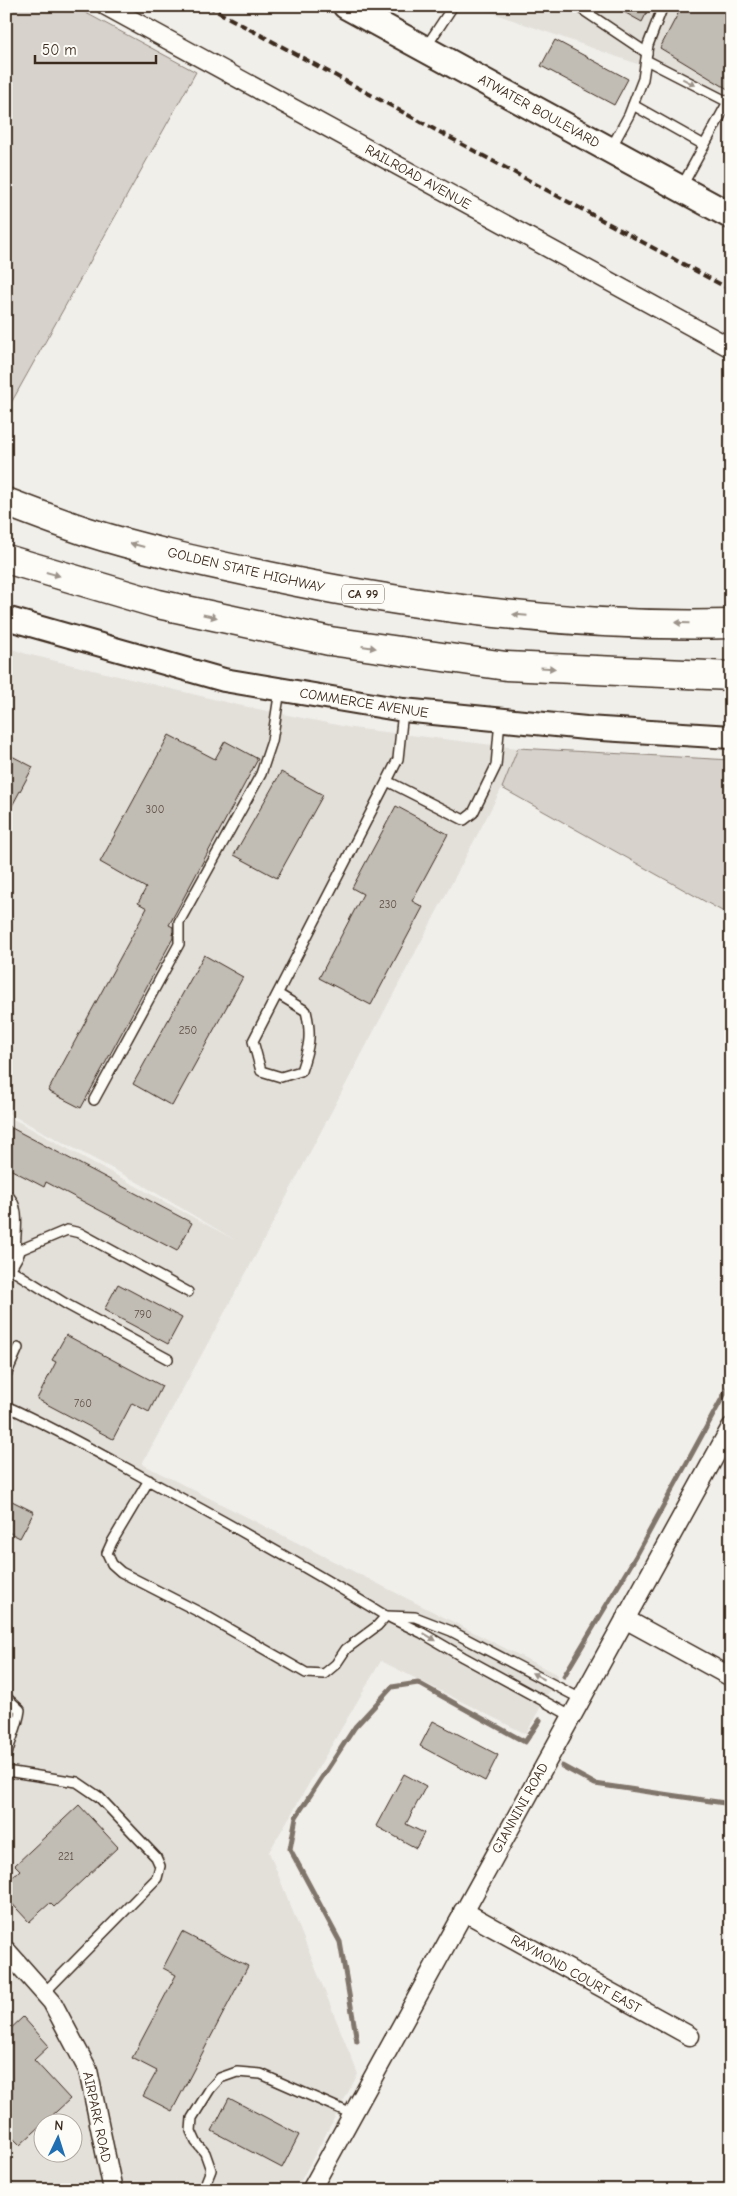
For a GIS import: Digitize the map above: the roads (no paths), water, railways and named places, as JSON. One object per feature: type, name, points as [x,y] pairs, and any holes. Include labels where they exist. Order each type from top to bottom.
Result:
[{"type":"highway","name":"GOLDEN STATE HIGHWAY","points":[[6,502],[86,531],[192,560],[327,588],[454,608],[538,616],[622,622],[731,624]]},
{"type":"highway","points":[[6,559],[158,604],[330,641],[506,666],[731,676]]},
{"type":"main road","name":"ATWATER BOULEVARD","points":[[361,10],[424,49],[731,216]]},
{"type":"street","name":"RAILROAD AVENUE","points":[[106,6],[731,348]]},
{"type":"street","name":"COMMERCE AVENUE","points":[[6,618],[224,680],[280,690],[403,710],[586,728],[731,737]]},
{"type":"street","name":"GIANNINI ROAD","points":[[311,2190],[731,1427]]},
{"type":"street","points":[[625,1619],[731,1677]]},
{"type":"street","name":"RAYMOND COURT EAST","points":[[463,1912],[690,2036]]},
{"type":"street","name":"AIRPARK ROAD","points":[[6,1950],[52,2002],[88,2070],[113,2190]]},
{"type":"lane","points":[[424,49],[453,6]]},
{"type":"lane","points":[[610,150],[633,105],[643,78],[654,25],[663,6]]},
{"type":"lane","points":[[580,8],[646,57],[728,102],[681,189]]},
{"type":"lane","points":[[633,105],[704,145]]},
{"type":"lane","points":[[94,1100],[179,944],[179,922],[261,774],[272,741],[280,690]]},
{"type":"lane","points":[[278,994],[306,1011],[310,1027],[310,1045],[301,1071],[281,1077],[261,1071],[253,1041],[398,759],[403,710]]},
{"type":"lane","points":[[387,781],[464,820],[473,813],[496,766],[500,720]]},
{"type":"lane","points":[[6,1194],[11,1197],[16,1205],[9,1256]]},
{"type":"lane","points":[[9,1256],[67,1230],[80,1234],[188,1292]]},
{"type":"lane","points":[[9,1256],[66,1304],[168,1359]]},
{"type":"lane","points":[[6,1375],[18,1348]]},
{"type":"lane","points":[[6,1406],[44,1424],[224,1521],[386,1616],[422,1633],[571,1716]]},
{"type":"lane","points":[[149,1480],[116,1535],[107,1554],[112,1564],[121,1572],[201,1613],[306,1673],[324,1674],[336,1664],[346,1649],[378,1626],[386,1616]]},
{"type":"lane","points":[[386,1616],[415,1617],[450,1631],[580,1699]]},
{"type":"lane","points":[[6,1697],[20,1710],[19,1722],[8,1748],[6,1759]]},
{"type":"lane","points":[[6,1771],[77,1782],[99,1797],[156,1857],[160,1866],[157,1878],[44,1993]]},
{"type":"lane","points":[[203,2190],[210,2170],[205,2153],[196,2142],[191,2131],[192,2118],[210,2089],[220,2078],[237,2072],[261,2074],[352,2114]]},
{"type":"waterway","points":[[564,1676],[636,1556],[731,1382]]},
{"type":"waterway","points":[[357,2041],[340,1942],[290,1849],[296,1817],[355,1727],[392,1687],[418,1683],[525,1742],[540,1720]]},
{"type":"waterway","points":[[562,1766],[595,1784],[731,1804]]},
{"type":"railway","points":[[207,6],[731,290]]}]
